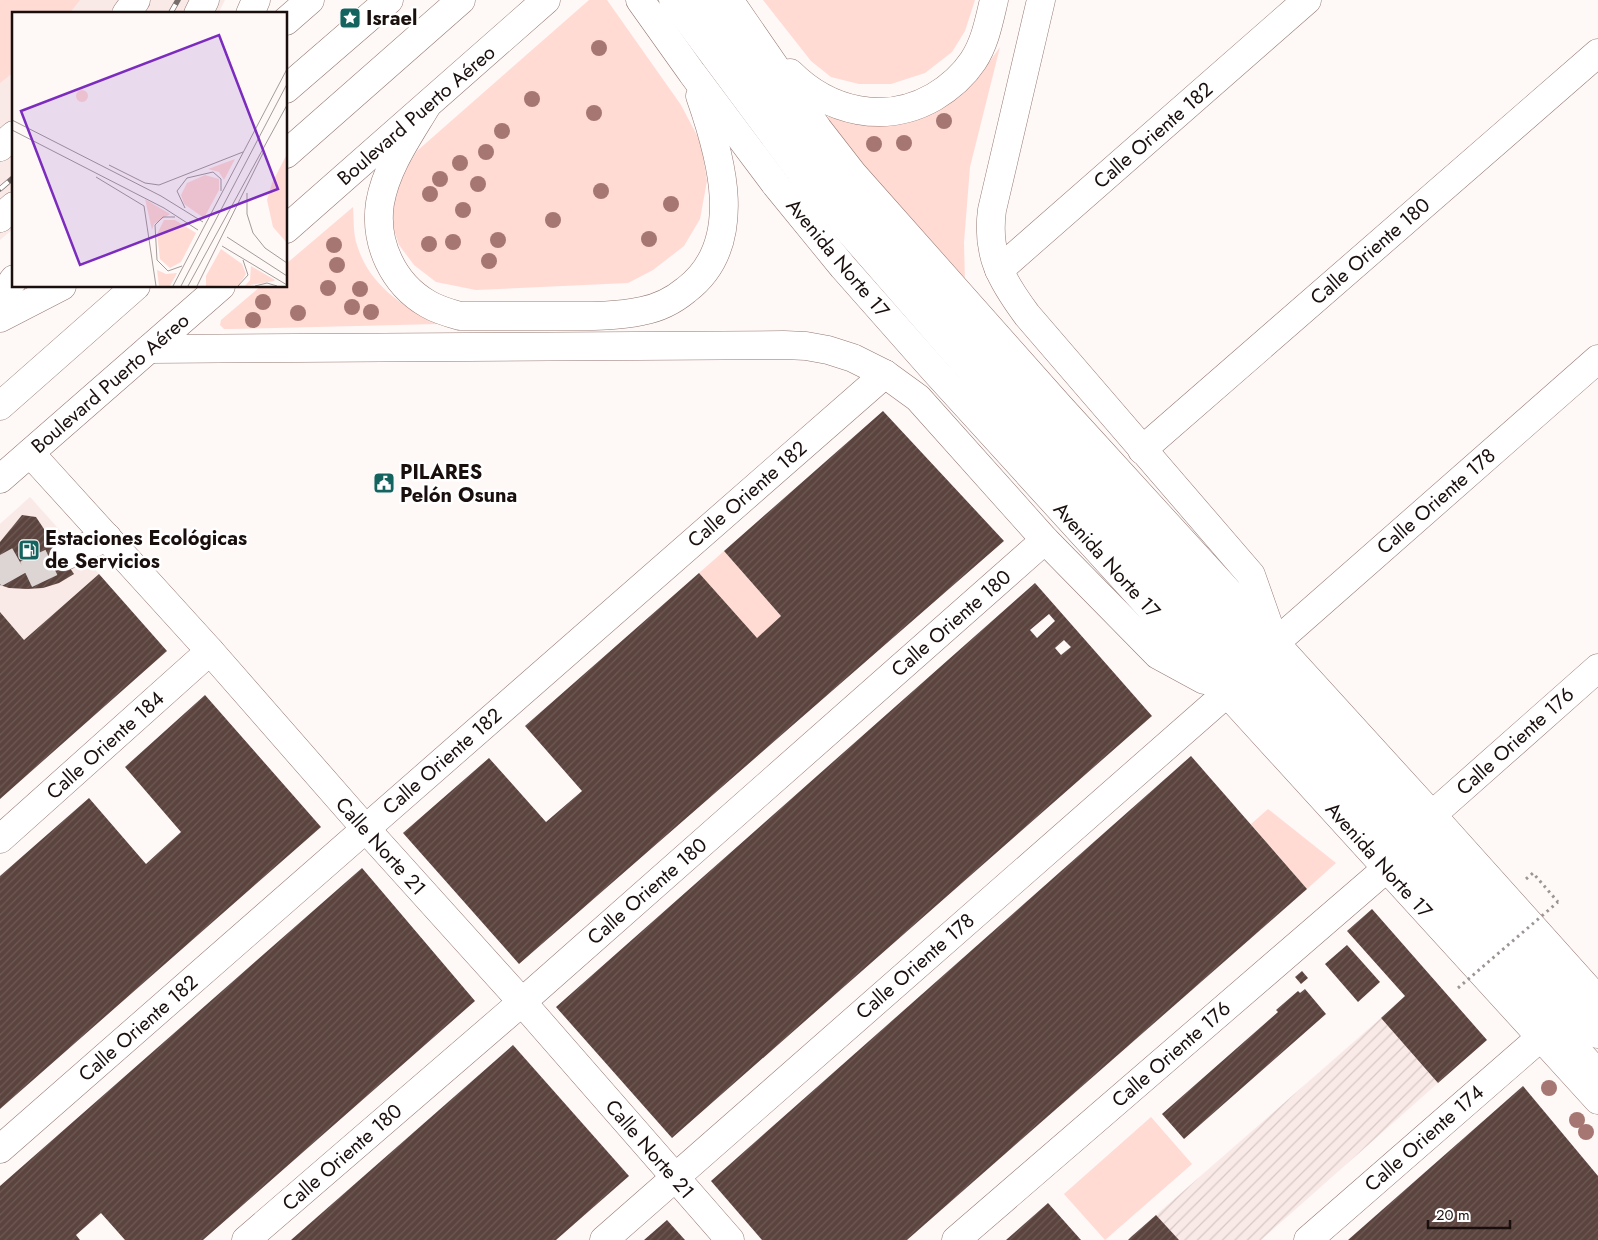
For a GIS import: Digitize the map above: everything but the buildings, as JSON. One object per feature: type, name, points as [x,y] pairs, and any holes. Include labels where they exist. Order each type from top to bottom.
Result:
[{"type":"main road","points":[[127,12],[136,0]]},
{"type":"main road","points":[[199,12],[205,0]]},
{"type":"main road","points":[[251,12],[256,0]]},
{"type":"main road","points":[[288,20],[310,0]]},
{"type":"main road","points":[[288,87],[388,0]]},
{"type":"main road","points":[[288,152],[461,0]]},
{"type":"main road","name":"Boulevard Puerto Aéreo","points":[[288,227],[546,0]]},
{"type":"main road","name":"Avenida Norte 17","points":[[640,0],[776,185],[843,267],[941,378],[1146,603],[1198,664],[1227,693],[1598,1100]]},
{"type":"main road","points":[[673,0],[817,194],[954,351],[1598,1074]]},
{"type":"main road","points":[[703,0],[844,195],[1186,579],[1598,1034]]},
{"type":"main road","points":[[729,0],[818,129],[853,174],[1072,420],[1275,643],[1594,988]]},
{"type":"main road","points":[[759,42],[797,80],[829,102],[866,112],[905,109],[925,102],[943,92],[973,62],[983,43],[994,0]]},
{"type":"main road","points":[[1041,0],[992,210],[990,226],[993,256],[1007,288],[1027,315],[1251,575],[1275,643]]},
{"type":"main road","name":"Calle Oriente 182","points":[[999,270],[1307,0]]},
{"type":"main road","name":"Calle Oriente 180","points":[[1142,450],[1598,53]]},
{"type":"main road","points":[[426,107],[393,164],[380,203],[380,236],[384,252],[401,282],[427,304],[460,316],[611,316],[644,311],[664,304],[682,294],[702,276],[716,253],[722,226],[723,178],[720,158],[692,73]]},
{"type":"main road","points":[[0,147],[12,136]]},
{"type":"main road","points":[[0,218],[12,208]]},
{"type":"main road","points":[[0,298],[12,282]]},
{"type":"main road","points":[[0,318],[58,288]]},
{"type":"main road","points":[[0,406],[134,288]]},
{"type":"main road","name":"Boulevard Puerto Aéreo","points":[[0,479],[218,288]]},
{"type":"main road","points":[[149,349],[784,345],[828,350],[854,358],[885,374],[918,398],[1045,540],[1158,655],[1227,693]]},
{"type":"main road","name":"Calle Oriente 178","points":[[1275,643],[1598,359]]},
{"type":"main road","name":"Calle Oriente 182","points":[[0,1149],[885,374]]},
{"type":"main road","name":"Calle Norte 21","points":[[30,453],[210,651],[365,828],[522,1002],[730,1240]]},
{"type":"main road","points":[[63,557],[107,537]]},
{"type":"main road","name":"Calle Oriente 180","points":[[246,1240],[522,1002],[1045,540]]},
{"type":"main road","name":"Calle Oriente 184","points":[[0,839],[210,651]]},
{"type":"main road","name":"Calle Oriente 176","points":[[1432,815],[1598,668]]},
{"type":"main road","name":"Calle Oriente 178","points":[[604,1240],[1227,693]]},
{"type":"main road","name":"Calle Oriente 176","points":[[956,1240],[1387,868]]},
{"type":"main road","name":"Calle Oriente 174","points":[[1308,1240],[1540,1037]]},
{"type":"path","points":[[1458,988],[1558,902],[1533,873]]},
{"type":"shaded area","points":[[0,0],[225,0],[219,12],[12,12],[12,230],[0,240]]},
{"type":"shaded area","points":[[0,0],[80,0],[71,12],[12,12],[12,74],[0,83]]},
{"type":"shaded area","points":[[589,0],[607,0],[681,105],[701,143],[707,181],[700,219],[684,246],[653,270],[628,283],[476,290],[436,282],[414,265],[399,245],[392,224],[390,208],[397,184],[417,151]]},
{"type":"shaded area","points":[[763,0],[975,0],[965,31],[952,52],[925,73],[891,84],[859,84],[831,77],[811,61]]},
{"type":"shaded area","points":[[1000,47],[970,167],[964,242],[965,283],[830,128],[827,121],[830,114],[971,84]]},
{"type":"shaded area","points":[[353,207],[356,241],[362,259],[370,272],[400,302],[438,324],[230,329],[224,329],[220,325],[221,320],[259,288],[288,288],[288,262]]},
{"type":"shaded area","points":[[30,497],[99,574],[24,640],[0,612],[0,524]]},
{"type":"shaded area","points":[[724,551],[781,616],[757,638],[699,573]]},
{"type":"shaded area","points":[[1268,809],[1336,863],[1307,889],[1251,824]]},
{"type":"shaded area","points":[[1381,1018],[1438,1083],[1261,1240],[1179,1240],[1156,1215]]},
{"type":"shaded area","points":[[1151,1117],[1192,1164],[1105,1240],[1064,1194]]},
{"type":"tunnel","points":[[0,555],[14,580],[63,557]]},
{"type":"railway","points":[[171,12],[178,0]]},
{"type":"railway","points":[[0,189],[12,179]]},
{"type":"place","name":"Israel","points":[[350,18]]},
{"type":"place","name":"PILARES Pelón Osuna","points":[[384,483]]},
{"type":"place","name":"Estaciones Ecológicas de Servicios","points":[[29,550]]}]
